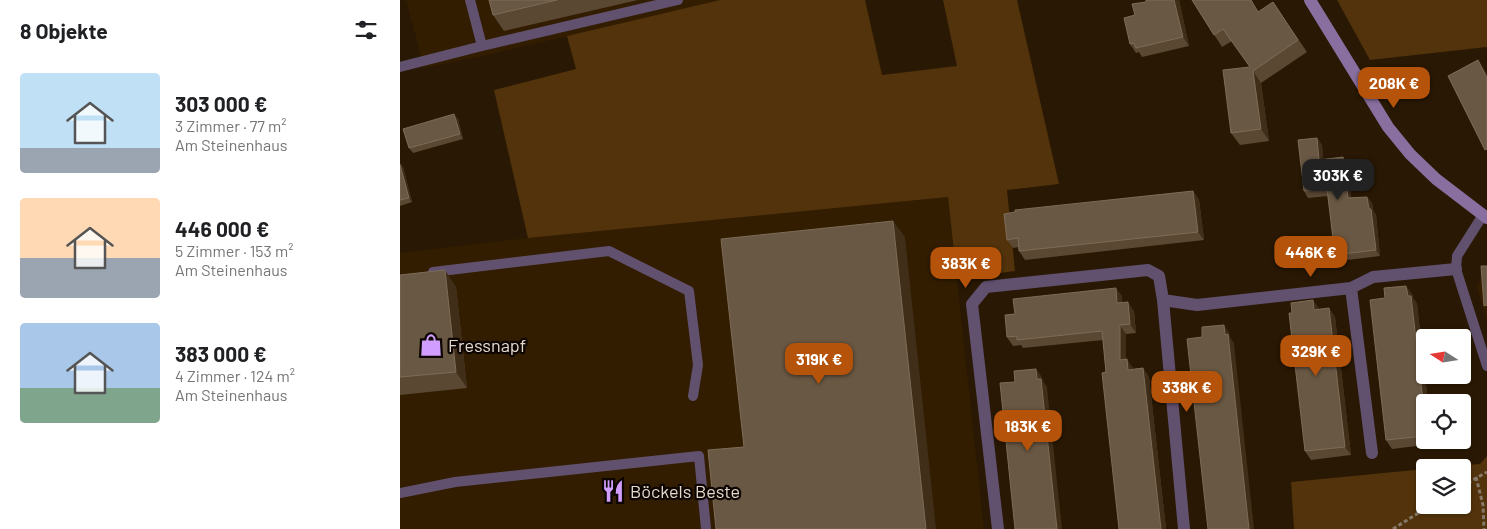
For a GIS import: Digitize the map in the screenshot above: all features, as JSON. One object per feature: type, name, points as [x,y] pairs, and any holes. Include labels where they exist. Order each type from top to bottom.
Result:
[{"type":"main road","points":[[1310,0],[1388,127],[1410,154],[1436,179],[1485,216]]},
{"type":"street","points":[[1163,300],[1197,305],[1351,288],[1373,277],[1456,269]]},
{"type":"street","points":[[998,529],[972,304],[986,287],[1148,270],[1159,276],[1163,300],[1184,529]]},
{"type":"street","points":[[1351,288],[1372,453]]},
{"type":"lane","points":[[470,0],[482,46]]},
{"type":"lane","points":[[400,67],[678,0]]},
{"type":"lane","points":[[1485,216],[1457,256],[1456,269],[1487,366]]},
{"type":"lane","points":[[419,274],[609,251],[689,291],[698,365],[693,396]]},
{"type":"lane","points":[[400,494],[455,482],[699,456],[706,529]]},
{"type":"path","points":[[1471,480],[1487,472]]},
{"type":"path","points":[[1476,477],[1483,505],[1484,529]]},
{"type":"path","points":[[1393,529],[1417,514]]},
{"type":"shaded area","points":[[406,0],[720,0],[424,68]]},
{"type":"shaded area","points":[[720,0],[865,0],[882,75],[957,66],[943,0],[1017,0],[1059,184],[1007,190],[1015,271],[957,279],[948,197],[528,238],[494,90],[576,69],[567,36]]},
{"type":"shaded area","points":[[1337,0],[1487,0],[1487,47],[1370,60]]},
{"type":"shaded area","points":[[948,197],[984,529],[400,529],[400,253],[528,238]]},
{"type":"shaded area","points":[[1487,266],[1487,321],[1477,287]]},
{"type":"shaded area","points":[[1487,456],[1487,529],[1294,529],[1291,482],[1416,470],[1416,514],[1471,514],[1471,465],[1480,464]]},
{"type":"building","points":[[489,0],[557,0],[493,15]]},
{"type":"building","points":[[1146,0],[1174,0],[1183,37],[1136,48],[1134,43],[1130,44],[1124,18],[1135,15],[1132,4],[1146,2]]},
{"type":"building","points":[[1192,0],[1251,0],[1258,12],[1273,2],[1298,40],[1253,71],[1261,129],[1231,133],[1223,70],[1250,67],[1223,29],[1214,35]]},
{"type":"building","points":[[1478,60],[1487,78],[1487,149],[1485,150],[1448,76]]},
{"type":"building","points":[[454,114],[460,134],[409,148],[403,129]]},
{"type":"building","points":[[1317,138],[1319,160],[1343,157],[1348,198],[1367,197],[1369,209],[1371,209],[1376,250],[1335,255],[1327,189],[1304,191],[1298,140]]},
{"type":"building","points":[[400,165],[409,198],[400,200]]},
{"type":"building","points":[[1193,191],[1198,232],[1019,251],[1018,238],[1007,240],[1004,214],[1015,212],[1015,210]]},
{"type":"building","points":[[893,221],[926,529],[716,529],[708,450],[744,447],[721,239]]},
{"type":"building","points":[[1481,266],[1487,266],[1487,305],[1484,306]]},
{"type":"building","name":"Fressnapf","points":[[445,270],[456,372],[400,377],[400,275]]},
{"type":"building","points":[[1406,286],[1408,296],[1411,296],[1416,340],[1416,384],[1421,384],[1422,394],[1416,394],[1416,437],[1386,440],[1370,300],[1385,298],[1384,288]]},
{"type":"building","points":[[1116,288],[1117,303],[1128,302],[1130,324],[1120,325],[1120,360],[1127,359],[1128,370],[1143,368],[1161,529],[1119,529],[1102,373],[1106,372],[1102,331],[1017,340],[1017,336],[1007,337],[1005,315],[1015,314],[1013,299]]},
{"type":"building","points":[[1313,300],[1314,310],[1329,308],[1345,447],[1305,451],[1289,313],[1292,313],[1291,303]]},
{"type":"building","points":[[1224,325],[1225,335],[1228,334],[1249,529],[1208,529],[1187,339],[1202,337],[1202,327]]},
{"type":"building","points":[[1036,369],[1037,379],[1041,379],[1057,529],[1015,529],[1000,383],[1015,382],[1014,371]]},
{"type":"place","name":"Fressnapf","points":[[431,345]]},
{"type":"place","name":"Böckels Beste","points":[[613,491]]}]
